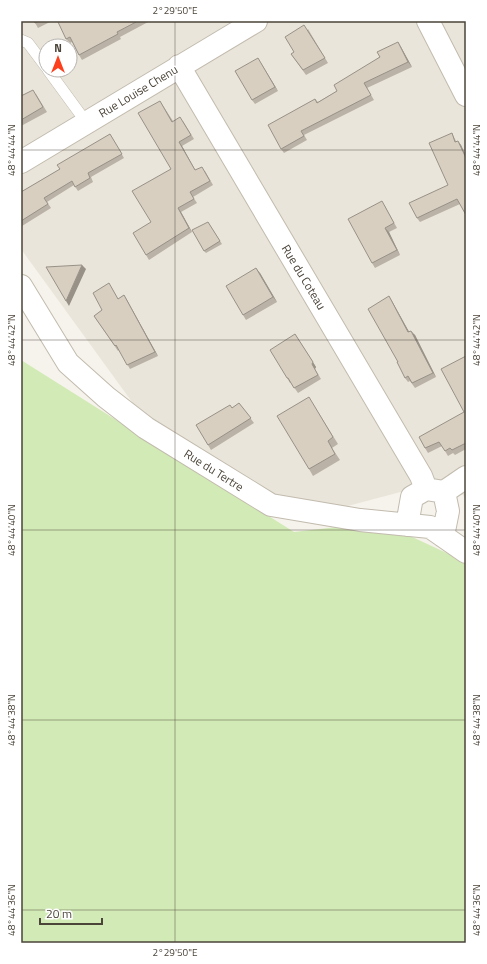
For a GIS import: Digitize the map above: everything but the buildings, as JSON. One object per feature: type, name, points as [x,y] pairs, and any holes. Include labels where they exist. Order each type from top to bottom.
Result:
[{"type":"street","name":"Rue Louise Chenu","points":[[21,162],[256,21]]},
{"type":"street","points":[[428,21],[466,95]]},
{"type":"street","name":"Rue du Coteau","points":[[179,66],[421,476],[435,491],[448,511],[442,536]]},
{"type":"street","name":"Rue du Tertre","points":[[21,286],[68,362],[106,397],[146,428],[271,505],[360,520],[430,527],[466,552]]},
{"type":"street","points":[[407,525],[412,497],[435,491],[466,476]]},
{"type":"lane","points":[[21,40],[28,43],[38,56]]},
{"type":"lane","points":[[54,78],[86,122]]},
{"type":"shaded area","points":[[21,21],[466,21],[466,500],[463,495],[412,489],[306,517],[140,413],[21,249]]},
{"type":"green space","points":[[21,360],[294,532],[380,522],[466,562],[466,943],[21,943]]}]
